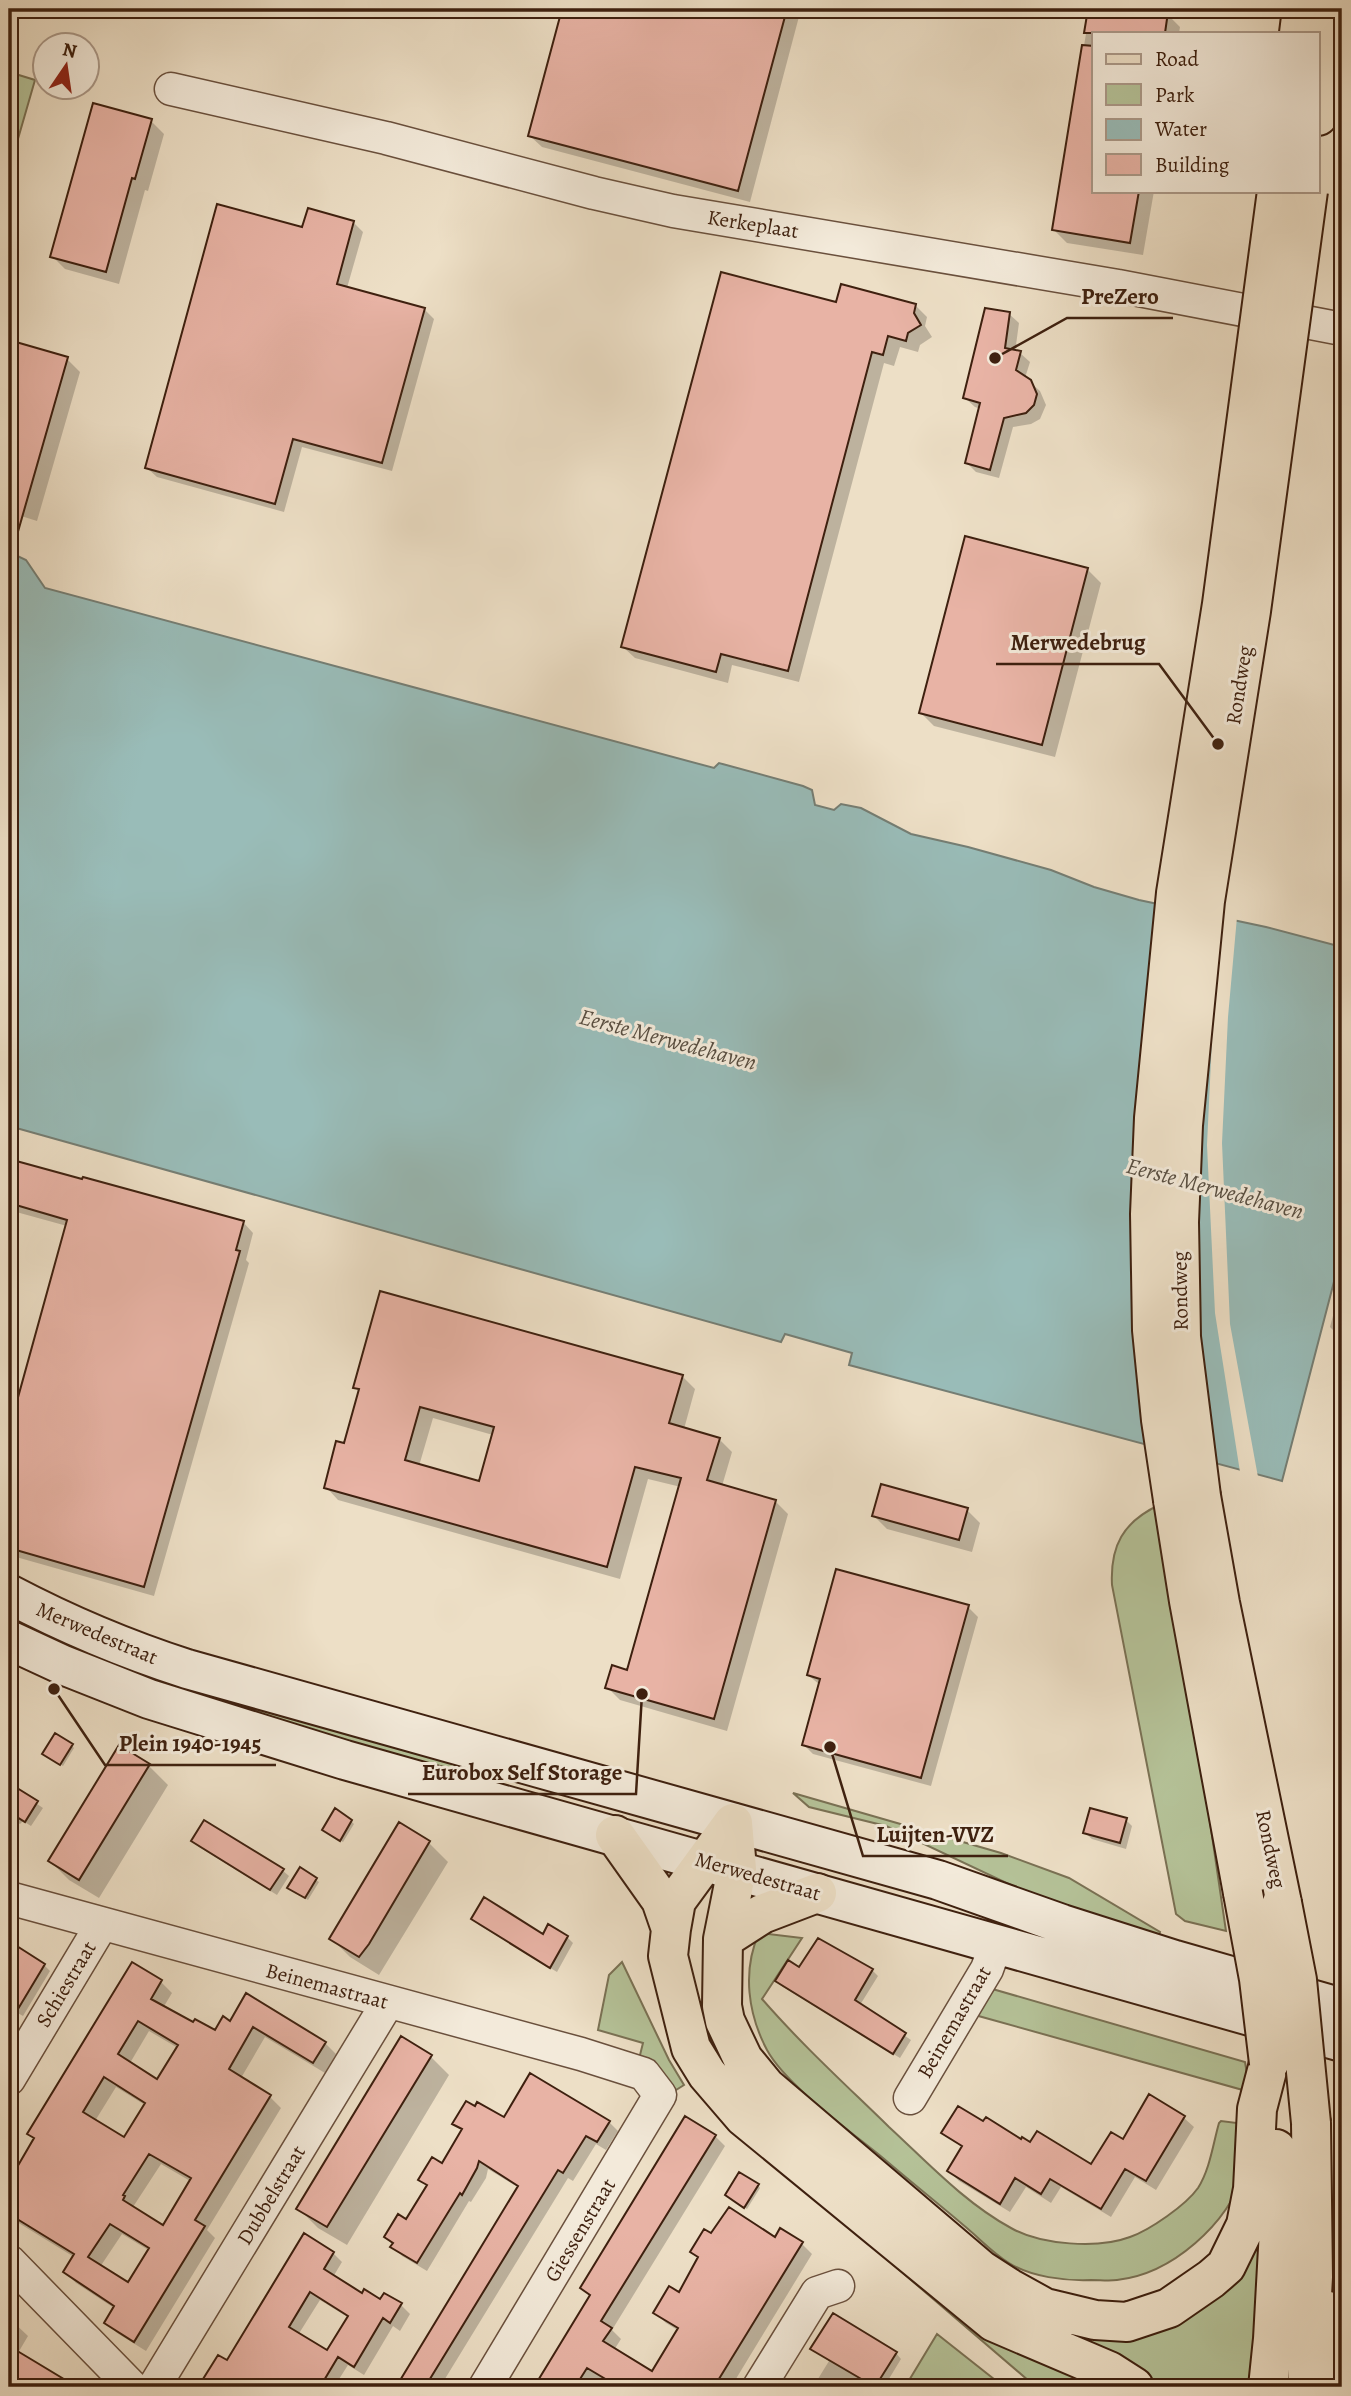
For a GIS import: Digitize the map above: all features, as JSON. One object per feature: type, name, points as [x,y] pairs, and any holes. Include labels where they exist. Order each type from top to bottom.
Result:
[{"type":"main road","points":[[1299,32],[1302,9]]},
{"type":"main road","points":[[1320,101],[1332,9]]},
{"type":"main road","name":"Rondweg","points":[[1278,192],[1222,604],[1176,893],[1154,1118],[1150,1214],[1152,1330],[1161,1420],[1220,1603],[1297,1980],[1311,2123],[1312,2277],[1307,2387]]},
{"type":"main road","name":"Rondweg","points":[[1268,2387],[1279,2230],[1266,2111],[1269,2063],[1259,1979],[1189,1601],[1179,1222],[1183,1125],[1205,901],[1251,611],[1308,192]]},
{"type":"main road","name":"Merwedestraat","points":[[9,1594],[49,1615],[141,1654],[189,1659],[733,1823],[938,1880],[1062,1924],[1342,2008]]},
{"type":"main road","name":"Merwedestraat","points":[[9,1640],[63,1665],[174,1708],[345,1760],[1342,2042]]},
{"type":"main road","points":[[733,1823],[721,1865],[722,2007],[725,2021],[743,2059],[766,2087],[981,2270],[1045,2308],[1095,2320],[1127,2322],[1170,2308],[1226,2266],[1246,2225],[1266,2111]]},
{"type":"main road","points":[[615,1835],[661,1900],[671,1929]]},
{"type":"main road","points":[[721,1865],[676,1901],[668,1956],[691,2048],[707,2074],[744,2117],[994,2322],[1109,2371],[1134,2387]]},
{"type":"main road","points":[[723,1939],[762,1914],[817,1893]]},
{"type":"main road","points":[[1312,2277],[1332,2320],[1333,2342],[1342,2386]]},
{"type":"street","name":"Kerkeplaat","points":[[171,89],[386,138],[673,211],[1105,284],[1342,329]]},
{"type":"street","points":[[174,1708],[189,1659]]},
{"type":"street","name":"Beinemastraat","points":[[9,1898],[581,2054],[644,2074]]},
{"type":"street","name":"Schiestraat","points":[[9,2079],[102,1924]]},
{"type":"street","name":"Beinemastraat","points":[[910,2098],[987,1969],[996,1944]]},
{"type":"street","name":"Dubbelstraat","points":[[154,2387],[388,2002]]},
{"type":"street","name":"Giessenstraat","points":[[485,2387],[660,2095],[644,2074]]},
{"type":"street","points":[[9,2261],[132,2387]]},
{"type":"street","points":[[759,2387],[817,2293],[838,2286]]},
{"type":"green space","points":[[9,72],[32,79],[32,90],[9,170]]},
{"type":"green space","points":[[1159,1505],[1194,1713],[1226,1931],[1185,1921],[1176,1914],[1112,1585],[1113,1558],[1121,1537],[1136,1519]]},
{"type":"green space","points":[[212,1692],[489,1767],[488,1777],[414,1766],[208,1702]]},
{"type":"green space","points":[[793,1793],[1001,1853],[1069,1878],[1160,1932],[1158,1939],[1068,1912],[886,1826],[809,1807]]},
{"type":"green space","points":[[759,1933],[802,1938],[762,1999],[824,2064],[932,2168],[978,2207],[1011,2228],[1038,2238],[1086,2244],[1117,2241],[1138,2234],[1176,2209],[1198,2188],[1221,2121],[1253,2125],[1244,2172],[1236,2191],[1225,2210],[1195,2243],[1158,2268],[1138,2276],[1114,2280],[1070,2280],[1038,2275],[1018,2268],[998,2255],[820,2107],[776,2064],[755,2022],[750,1992],[750,1962]]},
{"type":"green space","points":[[622,1962],[669,2060],[684,2085],[676,2090],[666,2078],[639,2059],[643,2043],[598,2030],[609,1975]]},
{"type":"green space","points":[[989,1988],[1245,2062],[1250,2092],[975,2015]]},
{"type":"green space","points":[[834,2214],[1117,2387],[1036,2387]]},
{"type":"green space","points":[[1262,2236],[1250,2387],[1144,2387],[1051,2323],[1105,2330]]},
{"type":"green space","points":[[937,2334],[1004,2387],[905,2387]]},
{"type":"water","name":"Eerste Merwedehaven","points":[[9,552],[26,560],[45,588],[714,768],[719,763],[803,786],[812,790],[815,805],[834,810],[841,804],[861,808],[911,834],[1051,870],[1094,887],[1139,900],[1266,927],[1342,947],[1342,1251],[1282,1481],[849,1365],[852,1353],[785,1334],[781,1342],[9,1126]]},
{"type":"pier","points":[[1156,900],[1237,917],[1228,1017],[1222,1143],[1230,1324],[1258,1477],[1240,1472],[1215,1313],[1207,1145],[1214,997],[1201,1121],[1196,1295],[1212,1465],[1144,1447],[1130,1276],[1131,1201],[1136,1098]]},
{"type":"building","points":[[562,9],[787,9],[738,191],[528,136]]},
{"type":"building","points":[[1088,9],[1146,9],[1168,12],[1165,32],[1084,33]]},
{"type":"building","points":[[1082,45],[1092,46],[1092,192],[1139,192],[1130,243],[1052,230]]},
{"type":"building","points":[[93,103],[152,119],[135,179],[132,178],[106,272],[50,257]]},
{"type":"building","points":[[217,204],[302,227],[308,208],[354,221],[337,284],[425,308],[382,463],[293,439],[275,504],[145,468]]},
{"type":"building","points":[[721,272],[836,302],[841,284],[916,304],[914,313],[921,325],[908,333],[906,341],[888,336],[883,355],[872,352],[788,671],[721,654],[716,672],[621,647]]},
{"type":"building","points":[[985,308],[1010,312],[1005,348],[1021,351],[1016,370],[1031,380],[1037,394],[1034,405],[1026,413],[1004,418],[990,470],[965,463],[980,403],[963,398]]},
{"type":"building","points":[[9,340],[68,357],[15,542],[9,541]]},
{"type":"building","points":[[965,536],[1088,568],[1042,745],[919,713]]},
{"type":"building","points":[[9,1159],[244,1221],[236,1250],[240,1251],[144,1587],[9,1548],[9,1430],[67,1220],[9,1203]]},
{"type":"building","points":[[380,1291],[683,1375],[669,1423],[720,1438],[707,1480],[776,1500],[714,1719],[605,1688],[612,1665],[627,1670],[681,1478],[635,1467],[607,1567],[324,1488],[336,1441],[344,1443],[359,1389],[353,1388]],"holes":[[[420,1407],[494,1427],[479,1481],[405,1460]]]},
{"type":"building","points":[[881,1484],[968,1508],[959,1540],[872,1516]]},
{"type":"building","points":[[836,1569],[969,1605],[921,1778],[802,1745],[820,1679],[807,1675]]},
{"type":"building","points":[[55,1733],[73,1744],[60,1765],[42,1754]]},
{"type":"building","points":[[119,1745],[150,1764],[79,1880],[48,1861]]},
{"type":"building","points":[[9,1783],[38,1801],[25,1822],[9,1812]]},
{"type":"building","points":[[335,1808],[352,1820],[340,1841],[322,1830]]},
{"type":"building","points":[[1090,1808],[1127,1818],[1120,1843],[1083,1833]]},
{"type":"building","points":[[204,1820],[284,1869],[270,1890],[191,1841]]},
{"type":"building","points":[[399,1822],[430,1841],[359,1957],[329,1939]]},
{"type":"building","points":[[300,1867],[317,1878],[305,1898],[287,1888]]},
{"type":"building","points":[[484,1897],[543,1934],[548,1924],[568,1936],[550,1968],[471,1919]]},
{"type":"building","points":[[818,1938],[873,1969],[855,2000],[906,2033],[893,2054],[775,1981],[788,1960],[799,1967]]},
{"type":"building","points":[[9,1941],[45,1964],[9,2024]]},
{"type":"building","points":[[132,1962],[162,1980],[151,1999],[193,2022],[195,2019],[215,2030],[223,2016],[230,2021],[246,1993],[326,2042],[313,2063],[253,2027],[229,2069],[271,2095],[195,2220],[205,2226],[134,2342],[104,2323],[114,2306],[63,2272],[74,2254],[9,2214],[9,2181],[34,2138],[27,2134]],"holes":[[[138,2021],[178,2045],[157,2079],[118,2054]],[[104,2077],[145,2103],[124,2137],[83,2112]],[[149,2154],[191,2178],[163,2225],[123,2200],[123,2195]],[[110,2224],[149,2248],[128,2282],[88,2257]]]},
{"type":"building","points":[[401,2036],[432,2055],[327,2227],[296,2209]]},
{"type":"building","points":[[530,2073],[610,2121],[597,2142],[586,2136],[563,2173],[558,2170],[425,2387],[396,2387],[518,2186],[479,2161],[462,2195],[460,2193],[417,2263],[390,2247],[393,2243],[384,2237],[398,2214],[406,2219],[427,2185],[418,2180],[432,2157],[442,2163],[462,2129],[452,2124],[466,2101],[475,2106],[477,2102],[504,2117]]},
{"type":"building","points":[[1149,2094],[1185,2116],[1146,2181],[1125,2169],[1101,2209],[1050,2179],[1041,2194],[1015,2178],[1000,2204],[947,2171],[962,2146],[941,2133],[958,2106],[983,2121],[986,2117],[1030,2142],[1037,2131],[1091,2164],[1111,2132],[1123,2139]]},
{"type":"building","points":[[685,2116],[716,2135],[601,2321],[612,2328],[603,2341],[652,2371],[678,2328],[653,2313],[669,2286],[679,2292],[698,2257],[690,2252],[704,2229],[711,2233],[729,2207],[775,2237],[780,2228],[803,2242],[714,2387],[619,2387],[587,2368],[575,2387],[534,2387],[590,2295],[580,2288]]},
{"type":"building","points":[[739,2172],[759,2184],[744,2208],[725,2195]]},
{"type":"building","points":[[304,2233],[334,2252],[324,2269],[362,2293],[364,2289],[380,2299],[384,2293],[402,2303],[390,2323],[383,2318],[354,2367],[338,2357],[320,2387],[198,2387],[218,2355],[227,2360]],"holes":[[[310,2292],[348,2316],[327,2350],[289,2327]]]},
{"type":"building","points":[[833,2313],[897,2352],[875,2387],[810,2349]]},
{"type":"building","points":[[9,2346],[77,2387],[18,2387],[9,2382]]},
{"type":"place","name":"PreZero","points":[[995,358]]},
{"type":"place","name":"Merwedebrug","points":[[1218,744]]},
{"type":"place","name":"Plein 1940-1945","points":[[54,1689]]},
{"type":"place","name":"Eurobox Self Storage","points":[[642,1694]]},
{"type":"place","name":"Luijten-VVZ","points":[[830,1747]]}]
